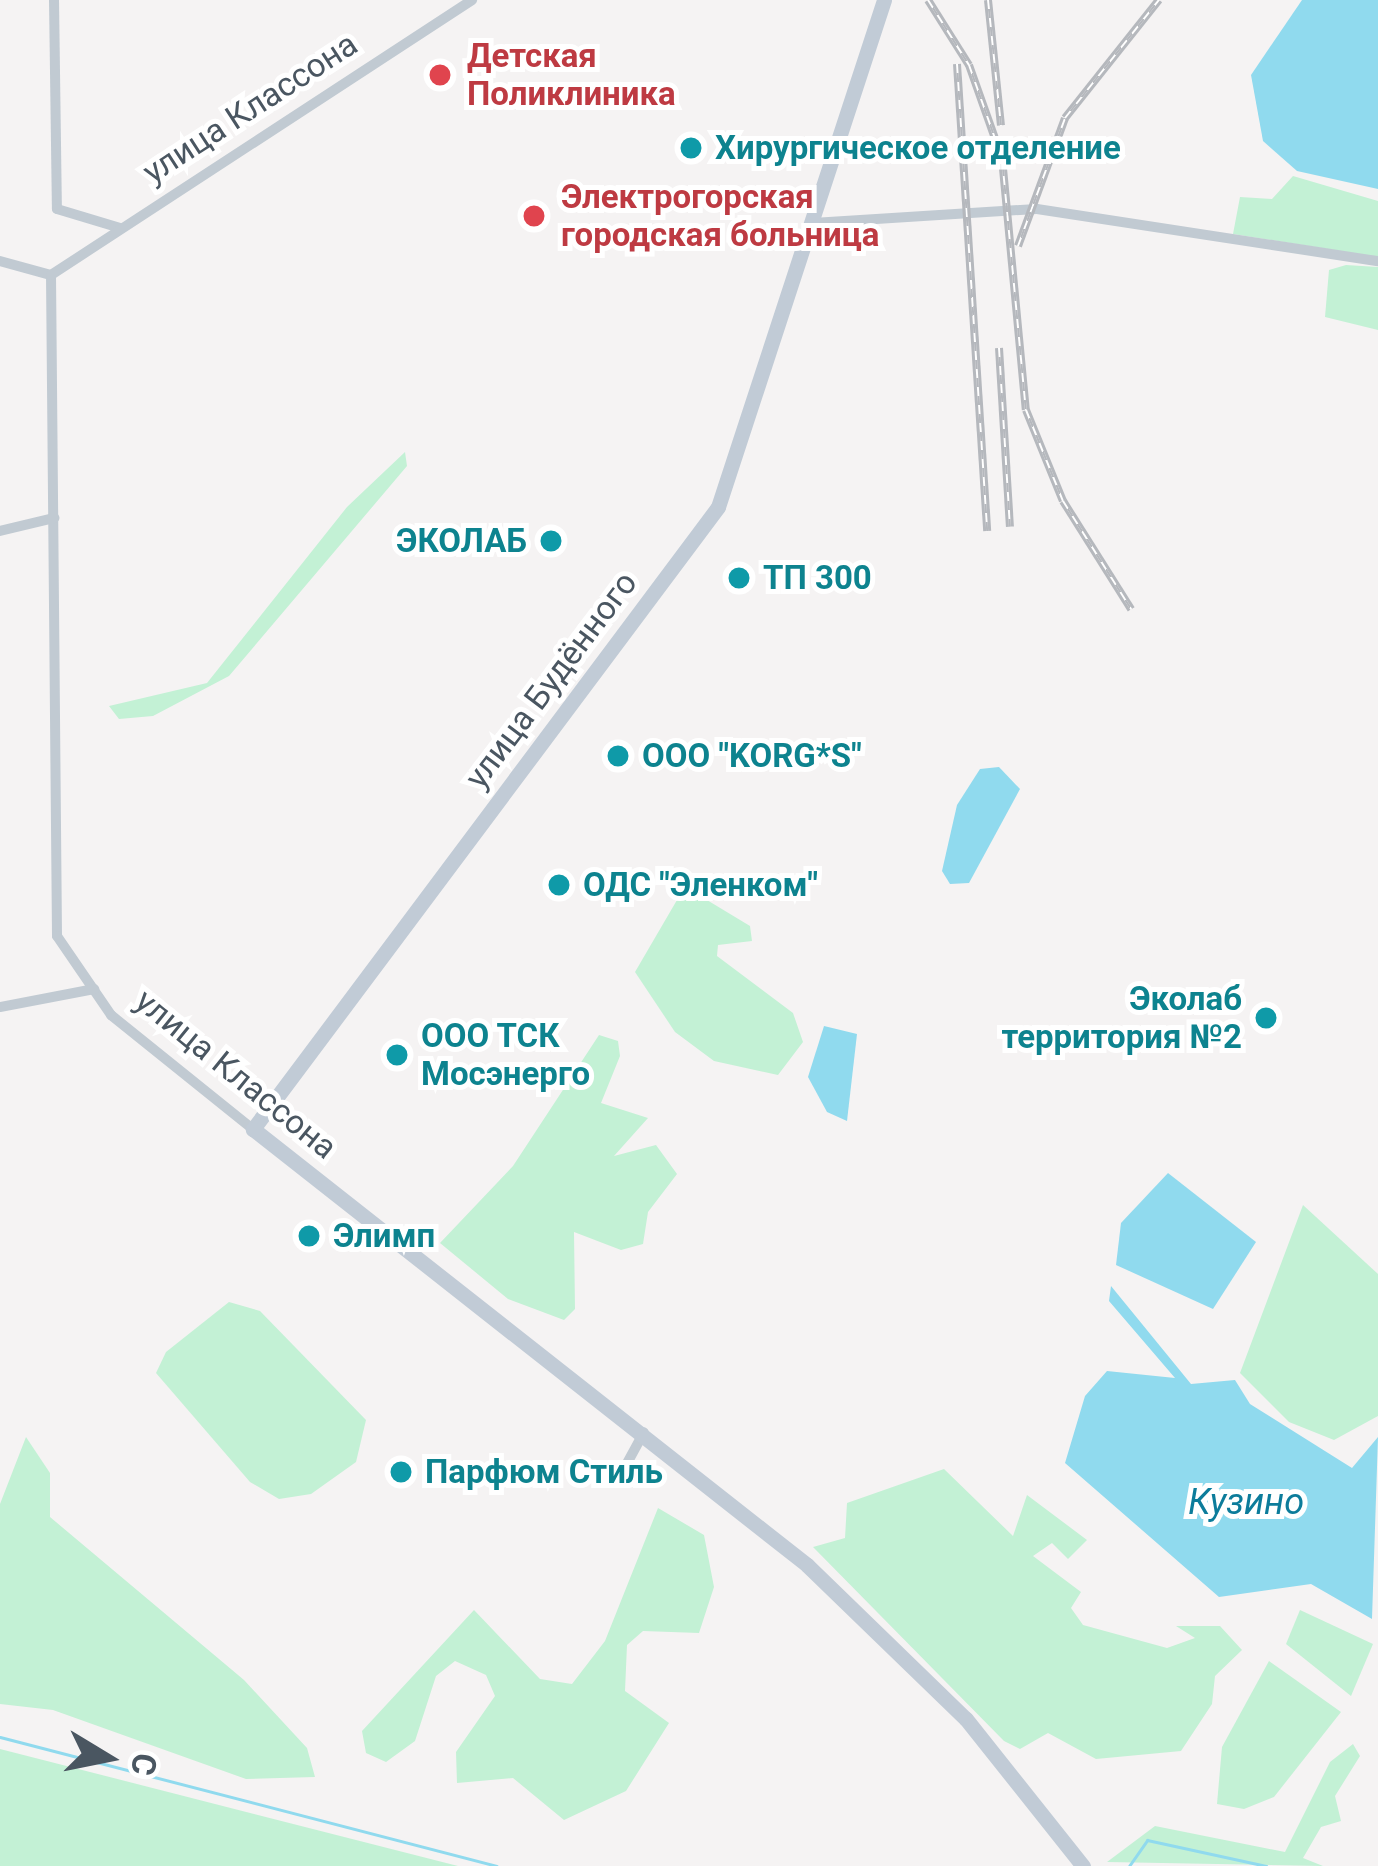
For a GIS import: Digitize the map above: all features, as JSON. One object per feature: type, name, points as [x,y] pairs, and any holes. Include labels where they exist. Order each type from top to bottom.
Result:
[{"type":"street","points":[[54,0],[57,209],[120,228]]},
{"type":"street","name":"улица Классона","points":[[472,0],[51,275],[57,936],[94,989],[253,1129],[646,1429],[966,1719],[1083,1866]]},
{"type":"street","name":"улица Будённого","points":[[253,1129],[718,506],[884,0]]},
{"type":"street","points":[[813,223],[1037,208],[1378,261]]},
{"type":"street","points":[[0,261],[51,275]]},
{"type":"street","points":[[0,531],[54,518]]},
{"type":"street","points":[[0,1007],[94,989]]},
{"type":"street","points":[[619,1478],[646,1429]]},
{"type":"green space","points":[[1293,176],[1378,201],[1378,257],[1233,234],[1240,197],[1272,199]]},
{"type":"green space","points":[[1346,265],[1378,267],[1378,330],[1325,317],[1329,270]]},
{"type":"green space","points":[[405,452],[407,466],[229,676],[153,716],[119,719],[109,706],[207,683],[347,507]]},
{"type":"green space","points":[[697,894],[750,926],[752,941],[718,945],[717,956],[793,1013],[803,1042],[778,1075],[714,1061],[675,1032],[635,972],[677,900]]},
{"type":"green space","points":[[599,1035],[618,1041],[620,1056],[601,1103],[648,1118],[614,1156],[656,1145],[677,1174],[648,1212],[643,1244],[621,1250],[574,1232],[575,1309],[564,1320],[508,1299],[440,1243],[513,1166]]},
{"type":"green space","points":[[1303,1205],[1378,1274],[1378,1416],[1334,1440],[1289,1422],[1240,1373]]},
{"type":"green space","points":[[229,1302],[260,1311],[366,1420],[356,1462],[311,1494],[279,1499],[250,1482],[156,1373],[166,1352]]},
{"type":"green space","points":[[26,1437],[50,1473],[50,1517],[244,1680],[307,1748],[315,1777],[246,1779],[53,1710],[0,1704],[0,1504]]},
{"type":"green space","points":[[944,1469],[1013,1536],[1027,1495],[1087,1540],[1068,1559],[1052,1543],[1033,1556],[1081,1592],[1071,1608],[1083,1625],[1167,1648],[1195,1638],[1176,1626],[1220,1626],[1242,1650],[1215,1676],[1212,1704],[1181,1751],[1096,1759],[1048,1733],[1020,1749],[1004,1741],[813,1547],[845,1538],[847,1503]]},
{"type":"green space","points":[[658,1508],[704,1535],[714,1587],[699,1633],[643,1631],[627,1645],[625,1691],[669,1723],[626,1791],[564,1820],[513,1778],[457,1783],[456,1752],[495,1696],[486,1675],[455,1661],[436,1676],[415,1741],[386,1762],[366,1753],[362,1731],[474,1610],[540,1679],[572,1684],[605,1641]]},
{"type":"green space","points":[[1300,1610],[1373,1644],[1351,1696],[1286,1644]]},
{"type":"green space","points":[[1269,1661],[1341,1712],[1274,1797],[1244,1809],[1217,1804],[1222,1747]]},
{"type":"green space","points":[[1353,1744],[1360,1756],[1335,1796],[1341,1821],[1321,1827],[1303,1858],[1323,1866],[1107,1862],[1155,1826],[1285,1852],[1330,1762]]},
{"type":"green space","points":[[0,1749],[458,1866],[0,1866]]},
{"type":"water","points":[[1302,0],[1378,0],[1378,189],[1297,171],[1263,141],[1251,75]]},
{"type":"water","points":[[999,767],[1020,789],[969,883],[950,884],[942,871],[957,805],[980,769]]},
{"type":"water","points":[[824,1026],[857,1034],[847,1121],[827,1112],[808,1077]]},
{"type":"water","points":[[1168,1173],[1256,1242],[1213,1309],[1116,1265],[1121,1223]]},
{"type":"water","name":"Кузино","points":[[1111,1286],[1191,1384],[1235,1380],[1250,1404],[1352,1468],[1378,1437],[1372,1619],[1311,1584],[1219,1597],[1065,1463],[1085,1396],[1107,1371],[1175,1378],[1109,1301]]},
{"type":"waterway","points":[[0,1737],[497,1866]]},
{"type":"waterway","points":[[1129,1866],[1147,1840],[1266,1866]]},
{"type":"railway","points":[[928,0],[969,65],[1002,158],[1026,410],[1063,501],[1131,609]]},
{"type":"railway","points":[[988,0],[1001,125]]},
{"type":"railway","points":[[1018,246],[1065,118],[1159,0]]},
{"type":"railway","points":[[957,64],[987,531]]},
{"type":"railway","points":[[999,348],[1010,527]]},
{"type":"place","name":"Детская Поликлиника","points":[[440,75]]},
{"type":"place","name":"Хирургическое отделение","points":[[691,148]]},
{"type":"place","name":"Электрогорская городская больница","points":[[534,216]]},
{"type":"place","name":"ЭКОЛАБ","points":[[551,541]]},
{"type":"place","name":"ТП 300","points":[[739,578]]},
{"type":"place","name":"ООО \"KORG*S\"","points":[[618,756]]},
{"type":"place","name":"ОДС \"Эленком\"","points":[[559,885]]},
{"type":"place","name":"Эколаб территория №2","points":[[1266,1018]]},
{"type":"place","name":"ООО ТСК Мосэнерго","points":[[397,1055]]},
{"type":"place","name":"Элимп","points":[[309,1236]]},
{"type":"place","name":"Парфюм Стиль","points":[[401,1472]]}]
